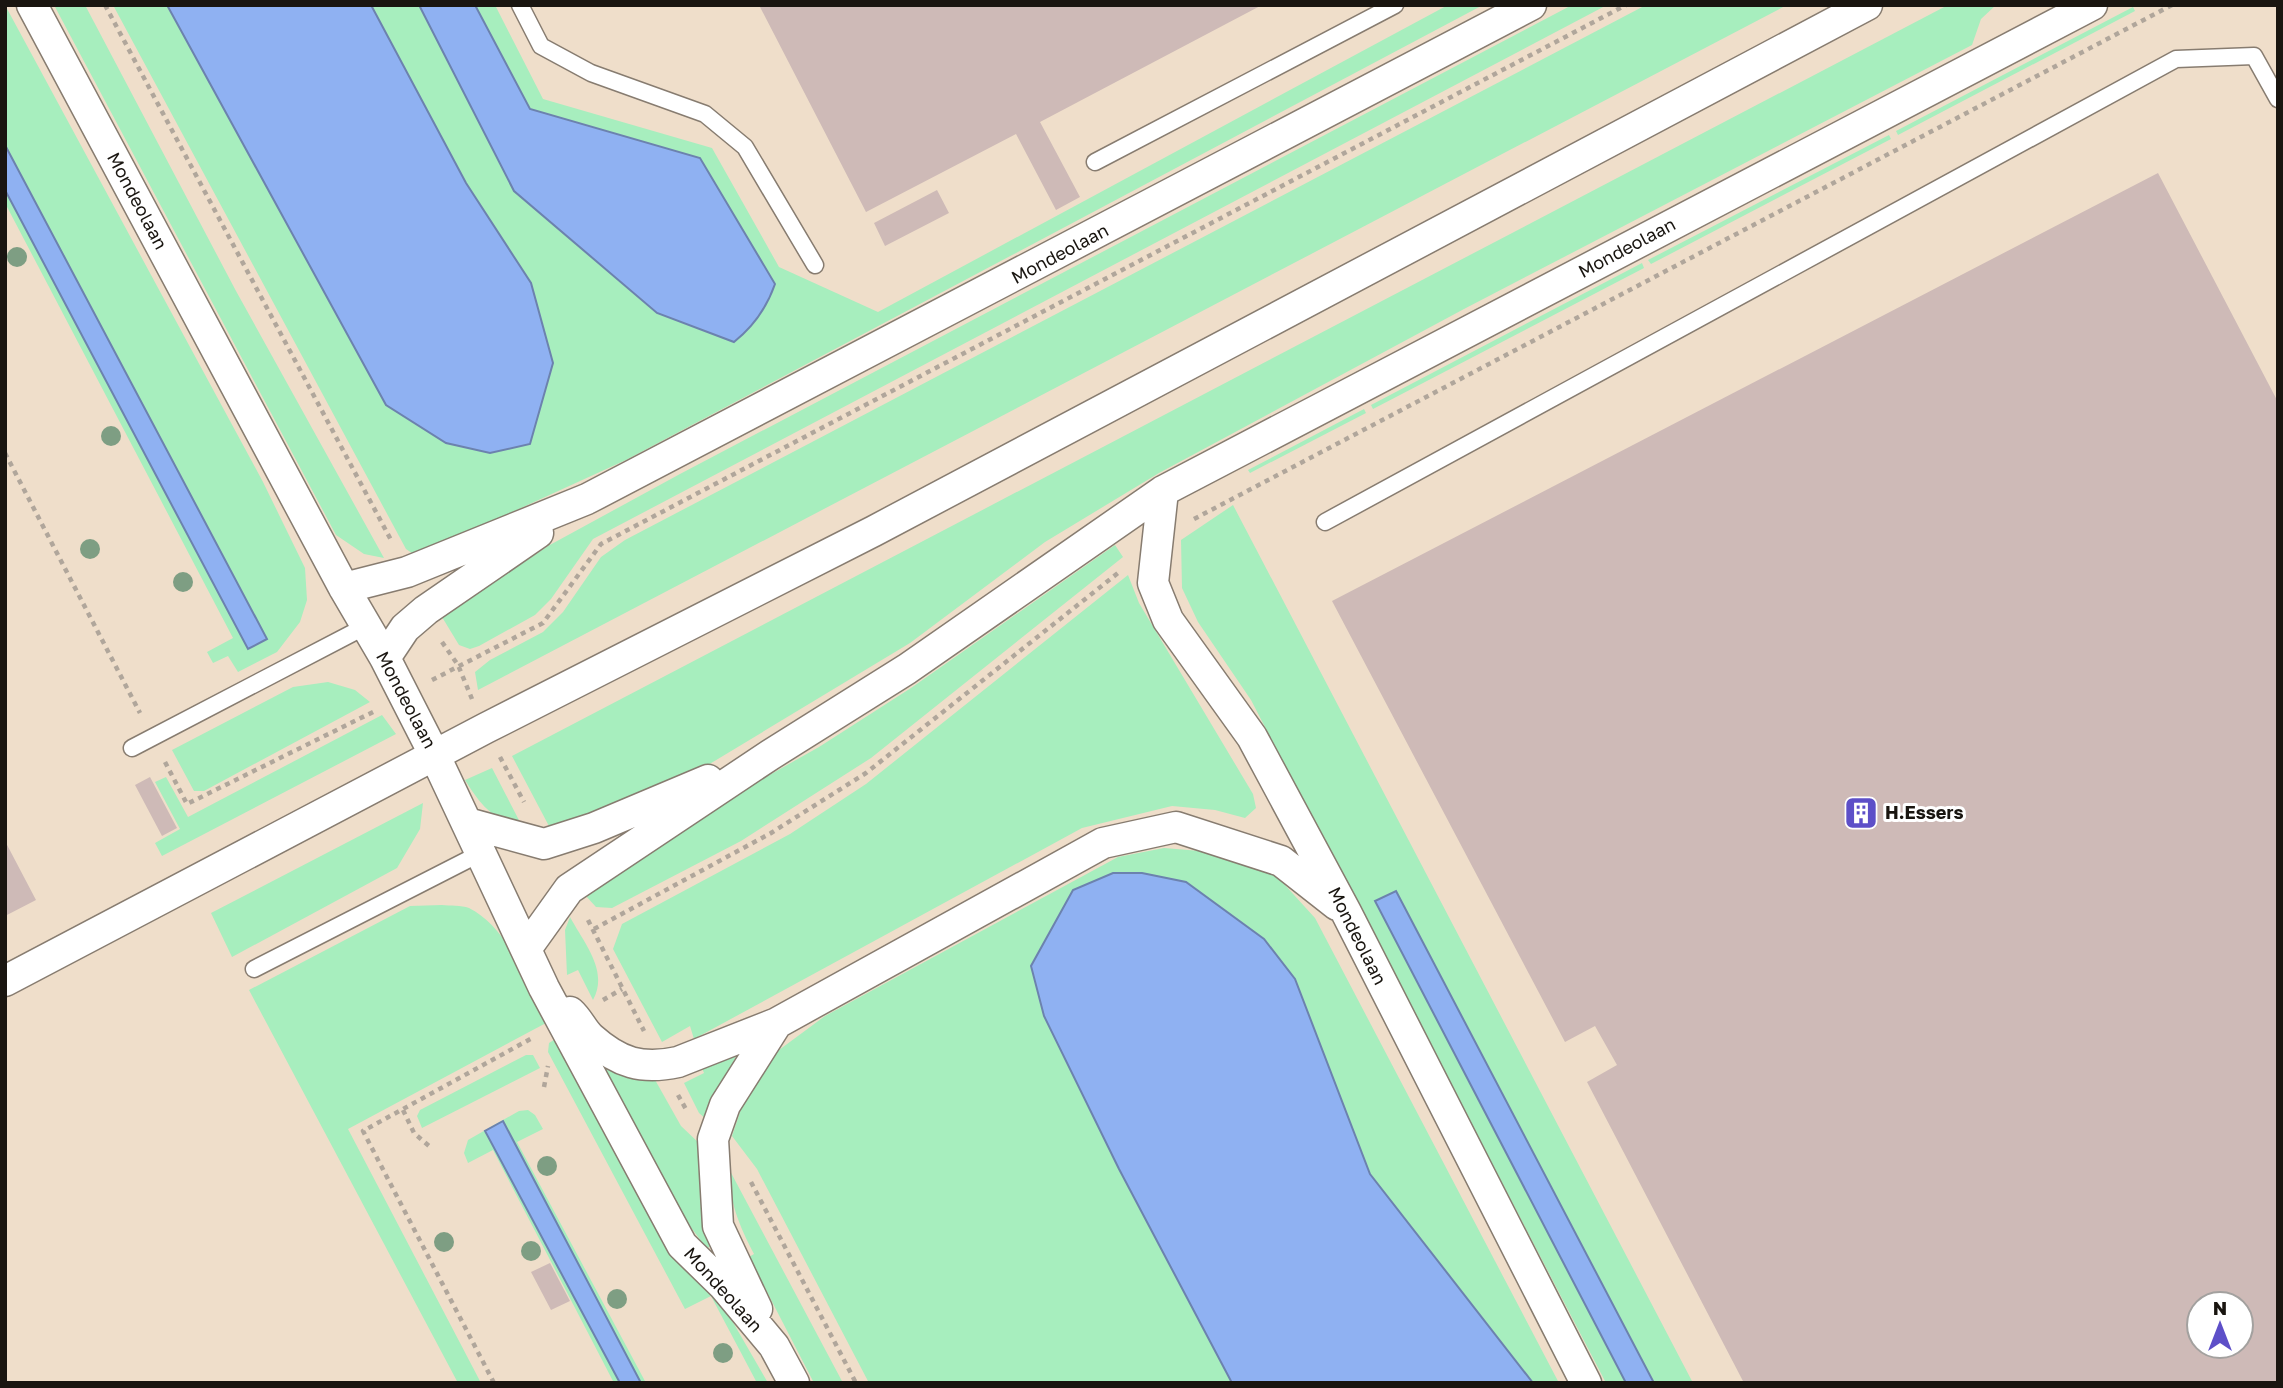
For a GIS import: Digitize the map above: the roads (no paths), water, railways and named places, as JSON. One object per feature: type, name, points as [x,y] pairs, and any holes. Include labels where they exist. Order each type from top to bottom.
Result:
[{"type":"street","name":"Mondeolaan","points":[[32,5],[344,588],[385,658],[435,756],[544,988],[682,1245],[723,1285],[774,1346],[794,1383]]},
{"type":"street","name":"Mondeolaan","points":[[587,499],[1531,5]]},
{"type":"street","points":[[5,981],[874,531],[1867,5]]},
{"type":"street","name":"Mondeolaan","points":[[770,755],[907,669],[1163,491],[2092,5]]},
{"type":"street","name":"Mondeolaan","points":[[1163,491],[1153,583],[1168,620],[1252,737],[1346,912],[1586,1383]]},
{"type":"street","points":[[344,588],[407,572],[587,499]]},
{"type":"street","points":[[385,658],[405,628],[426,610],[587,499]]},
{"type":"street","points":[[467,823],[544,844],[594,828],[770,755]]},
{"type":"street","points":[[526,949],[569,889],[770,755]]},
{"type":"street","points":[[544,988],[575,1016],[590,1037],[630,1065],[661,1066],[678,1062],[777,1024],[1103,843],[1176,827],[1281,861],[1346,912]]},
{"type":"street","points":[[774,1346],[718,1226],[713,1139],[725,1105],[777,1024]]},
{"type":"lane","points":[[520,5],[541,46],[591,73],[705,114],[746,147],[815,265]]},
{"type":"lane","points":[[1095,162],[1395,5]]},
{"type":"lane","points":[[1325,522],[2176,59],[2254,55],[2278,99]]},
{"type":"lane","points":[[132,748],[366,626]]},
{"type":"lane","points":[[254,969],[481,853]]},
{"type":"water","points":[[167,5],[371,5],[466,183],[531,283],[553,363],[530,444],[490,453],[446,443],[386,405]]},
{"type":"water","points":[[419,5],[475,5],[530,109],[700,158],[775,284],[764,309],[747,330],[734,342],[657,313],[514,191]]},
{"type":"water","points":[[5,145],[267,639],[248,649],[5,190]]},
{"type":"water","points":[[1113,873],[1142,873],[1186,882],[1264,939],[1295,979],[1370,1174],[1533,1383],[1232,1383],[1119,1169],[1044,1016],[1031,966],[1073,890]]},
{"type":"water","points":[[1396,891],[1654,1383],[1626,1383],[1375,901]]},
{"type":"water","points":[[503,1121],[641,1383],[620,1383],[485,1131]]},
{"type":"place","name":"H.Essers","points":[[1861,813]]}]
